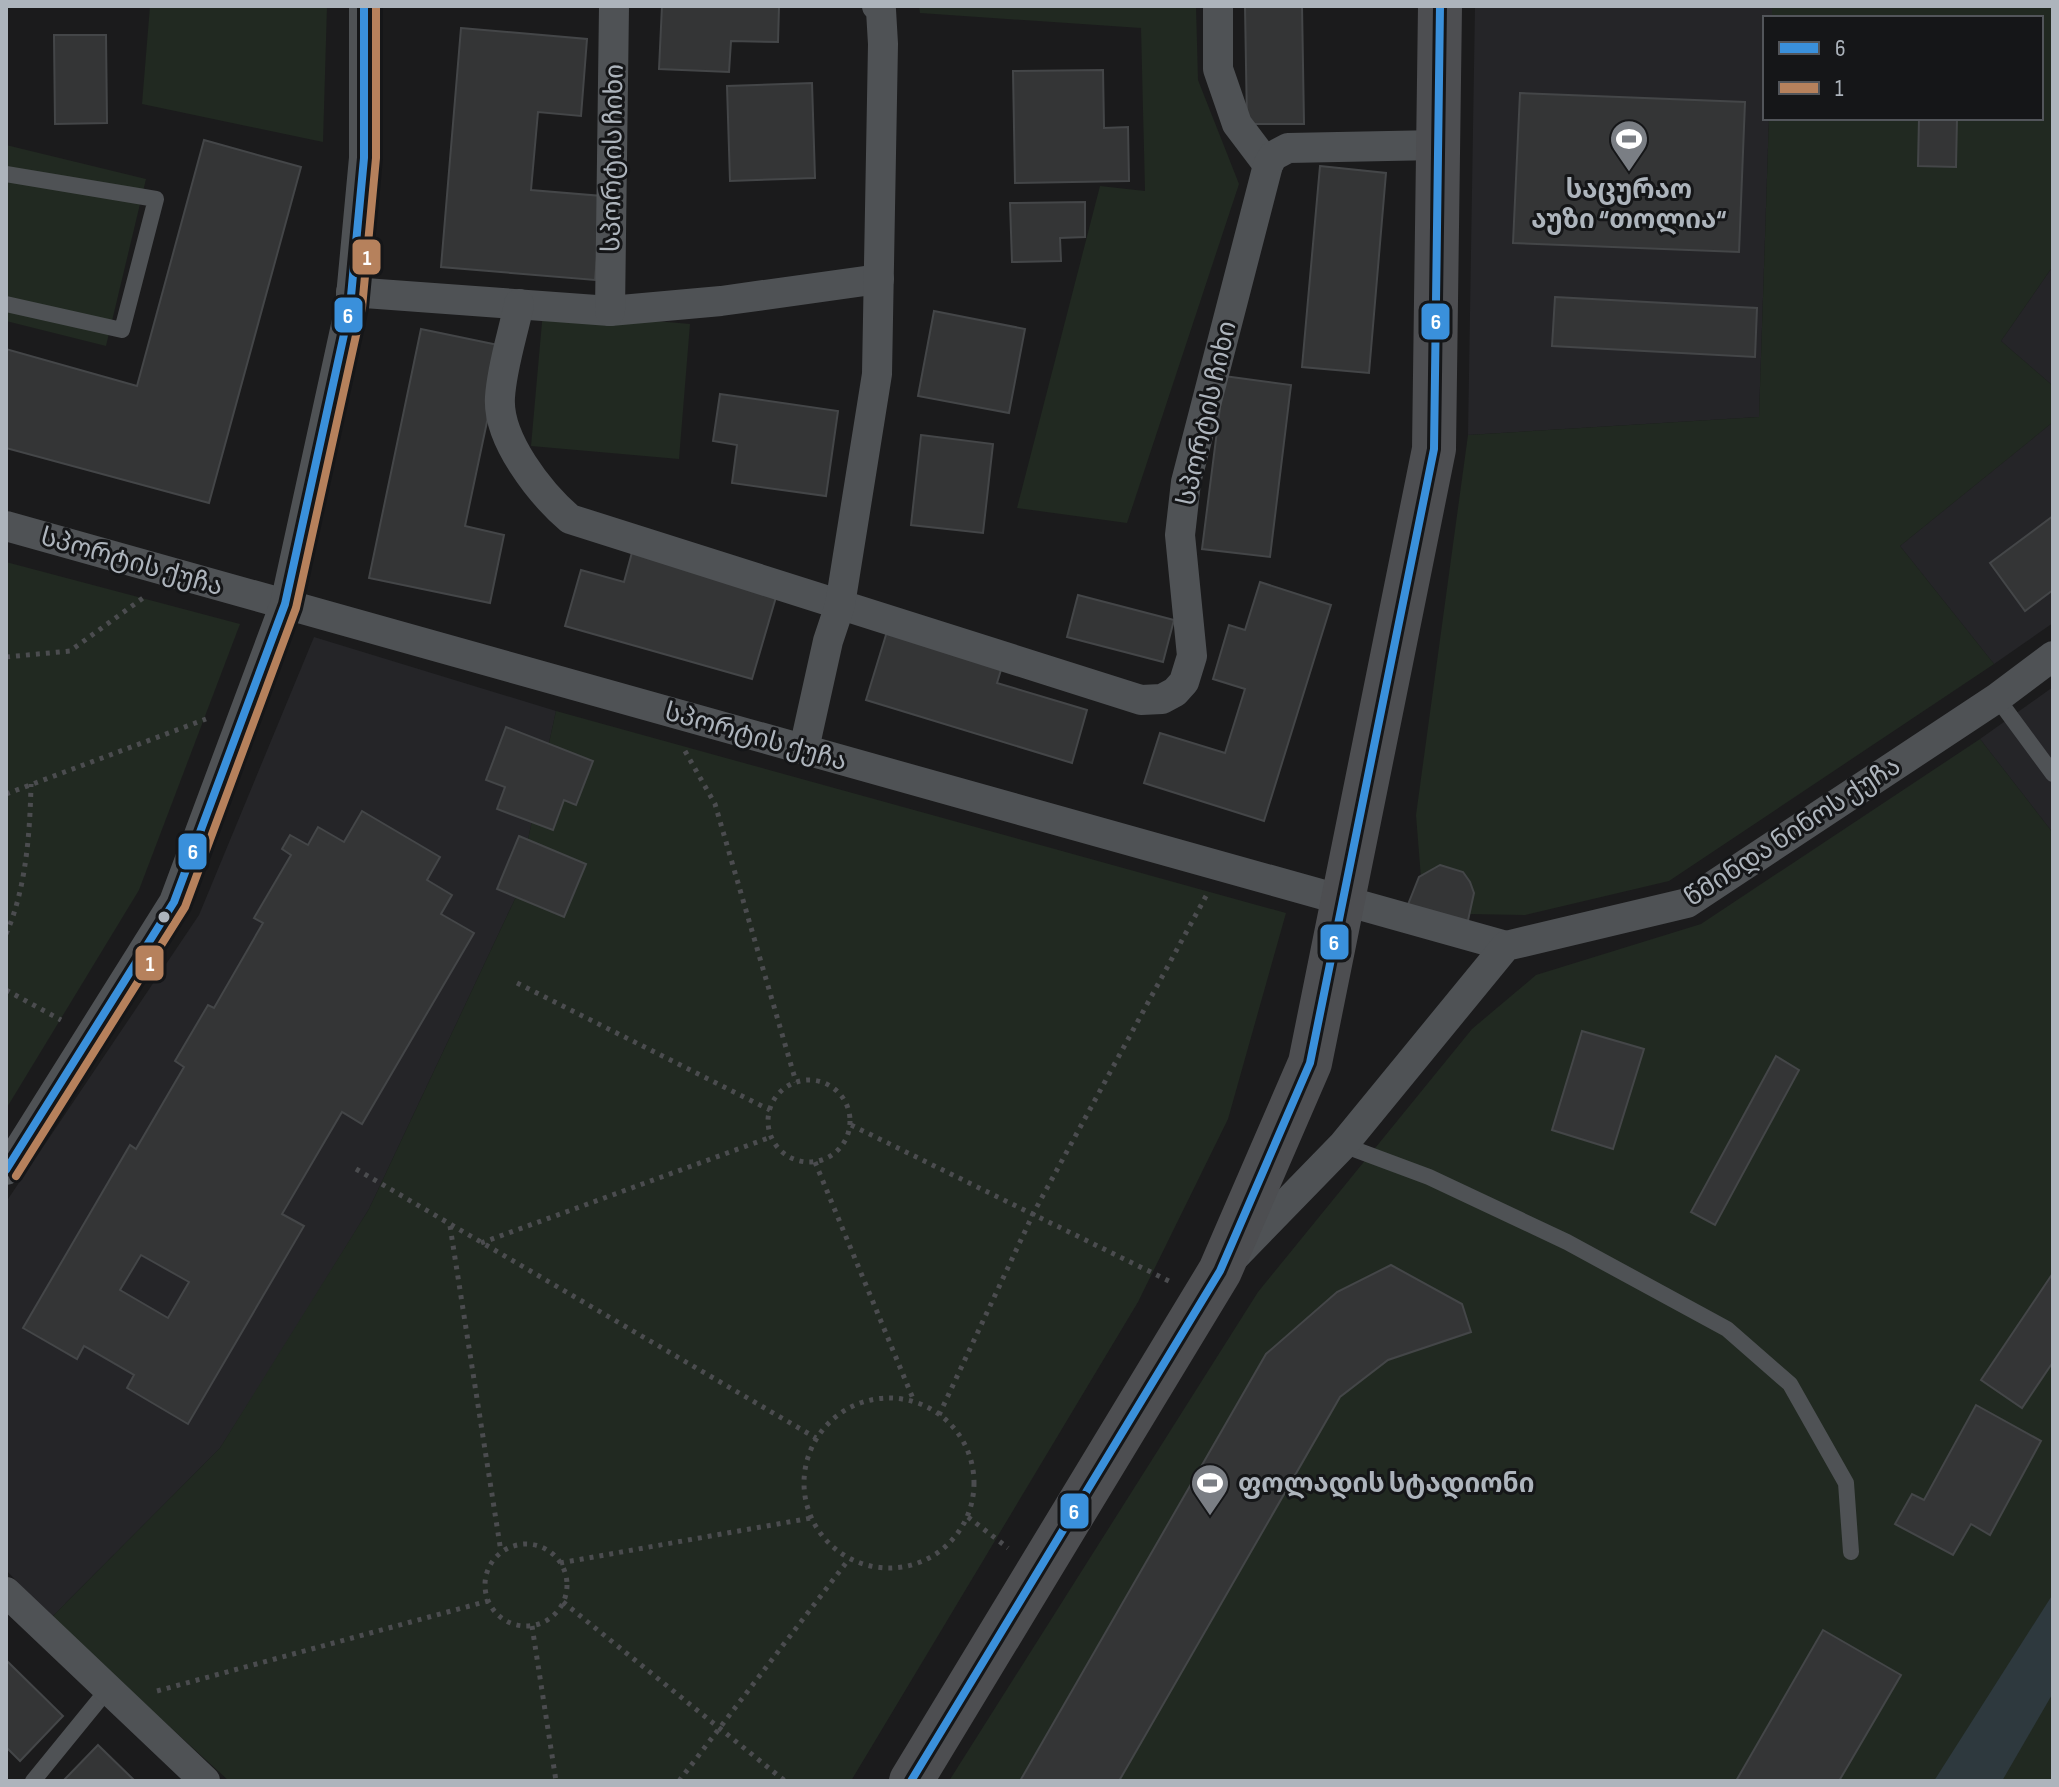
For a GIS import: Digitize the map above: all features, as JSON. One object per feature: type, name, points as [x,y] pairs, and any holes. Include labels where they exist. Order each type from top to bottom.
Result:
[{"type":"main road","points":[[911,1781],[1212,1285],[1310,1063],[1434,449],[1440,6]]},
{"type":"street","points":[[6,1170],[174,902],[285,604],[351,292],[364,158],[364,6]]},
{"type":"street","name":"სპორტის ჩიხი","points":[[610,311],[614,6]]},
{"type":"street","points":[[804,749],[828,641],[840,605],[877,374],[883,44],[881,10],[877,6]]},
{"type":"street","points":[[1218,6],[1218,69],[1237,124],[1268,165],[1273,156],[1288,148],[1438,145]]},
{"type":"street","name":"სპორტის ჩიხი","points":[[840,605],[1141,700],[1162,699],[1175,692],[1184,682],[1192,656],[1180,535],[1186,482],[1268,165]]},
{"type":"street","points":[[351,292],[610,311],[721,301],[879,279]]},
{"type":"street","points":[[519,304],[499,399],[513,450],[552,504],[570,519],[840,605]]},
{"type":"street","name":"სპორტის ქუჩა","points":[[6,526],[1506,946]]},
{"type":"street","name":"წმინდა ნინოს ქუჩა","points":[[1506,946],[1687,903],[1997,698],[2053,656]]},
{"type":"street","points":[[1212,1285],[1343,1145],[1506,946]]},
{"type":"street","points":[[6,1592],[205,1781]]},
{"type":"lane","points":[[6,174],[156,199],[122,330],[6,304]]},
{"type":"lane","points":[[1997,698],[2053,774]]},
{"type":"lane","points":[[1343,1145],[1429,1177],[1567,1242],[1727,1329],[1790,1384],[1846,1483],[1851,1552]]},
{"type":"lane","points":[[33,1781],[114,1695]]},
{"type":"path","points":[[6,657],[70,651],[176,573]]},
{"type":"path","points":[[6,794],[248,703]]},
{"type":"path","points":[[662,710],[715,804],[796,1082]]},
{"type":"path","points":[[6,934],[14,917],[30,828],[31,784]]},
{"type":"path","points":[[939,1415],[1034,1212],[1222,866]]},
{"type":"path","points":[[517,983],[770,1110]]},
{"type":"path","points":[[6,990],[90,1036]]},
{"type":"path","points":[[809,1080],[834,1088],[844,1098],[851,1125],[839,1150],[815,1162],[789,1157],[771,1137],[770,1110],[784,1088],[796,1082],[809,1080]]},
{"type":"path","points":[[851,1125],[1034,1212],[1212,1285]]},
{"type":"path","points":[[480,1244],[771,1137]]},
{"type":"path","points":[[815,1162],[915,1402]]},
{"type":"path","points":[[356,1169],[816,1438]]},
{"type":"path","points":[[450,1226],[501,1552]]},
{"type":"path","points":[[887,1398],[915,1402],[939,1415],[960,1435],[971,1461],[974,1489],[968,1517],[953,1540],[931,1558],[904,1567],[875,1568],[849,1559],[827,1541],[811,1518],[804,1491],[806,1463],[816,1438],[835,1416],[860,1403],[887,1398]]},
{"type":"path","points":[[560,1563],[811,1518]]},
{"type":"path","points":[[526,1544],[551,1552],[560,1563],[567,1589],[563,1602],[545,1622],[532,1626],[505,1621],[488,1601],[486,1575],[501,1552],[526,1544]]},
{"type":"path","points":[[679,1781],[849,1559]]},
{"type":"path","points":[[114,1695],[488,1601]]},
{"type":"path","points":[[563,1602],[785,1781]]},
{"type":"path","points":[[532,1626],[556,1781]]},
{"type":"shaded area","points":[[150,6],[327,6],[323,142],[142,104]]},
{"type":"shaded area","points":[[919,6],[1196,6],[1198,80],[1239,184],[1127,523],[1017,508],[1100,186],[1145,191],[1141,28],[920,13]]},
{"type":"shaded area","points":[[1475,6],[1772,6],[1772,16],[1763,16],[1763,120],[1769,120],[1759,417],[1468,435]]},
{"type":"shaded area","points":[[1772,6],[2053,6],[2053,266],[2001,341],[2053,386],[2053,422],[1900,546],[1994,664],[1669,881],[1525,915],[1468,914],[1421,878],[1416,815],[1468,435],[1759,417],[1769,120],[2043,120],[2043,16],[1772,16]]},
{"type":"shaded area","points":[[6,145],[146,179],[106,346],[6,321]]},
{"type":"shaded area","points":[[2053,266],[2053,386],[2001,341]]},
{"type":"shaded area","points":[[543,311],[690,324],[679,459],[531,446]]},
{"type":"shaded area","points":[[2053,422],[2053,623],[1994,664],[1900,546]]},
{"type":"shaded area","points":[[6,562],[240,624],[139,890],[6,1109]]},
{"type":"shaded area","points":[[314,637],[556,711],[515,899],[369,1209],[220,1448],[51,1618],[6,1570],[6,1202],[199,915]]},
{"type":"shaded area","points":[[2053,687],[2053,833],[1980,739]]},
{"type":"shaded area","points":[[556,711],[1286,913],[1228,1119],[1138,1302],[851,1781],[229,1781],[51,1618],[220,1448],[369,1209],[515,899]]},
{"type":"shaded area","points":[[1980,739],[2053,833],[2053,1781],[949,1781],[1258,1292],[1472,1029],[1536,975],[1701,924]]},
{"type":"shaded area","points":[[2053,1594],[2053,1693],[2002,1781],[1934,1781]]},
{"type":"building","points":[[662,6],[779,7],[778,42],[731,41],[729,72],[659,69]]},
{"type":"building","points":[[1245,6],[1302,6],[1304,124],[1247,124]]},
{"type":"building","points":[[461,28],[587,39],[581,116],[538,112],[531,190],[602,196],[595,280],[441,267]]},
{"type":"building","points":[[54,35],[106,35],[107,123],[55,124]]},
{"type":"building","points":[[1103,70],[1104,128],[1128,127],[1129,181],[1015,183],[1013,71]]},
{"type":"building","points":[[812,83],[815,178],[730,181],[727,86]]},
{"type":"building","name":"საცურაო აუზი “თოლია“","points":[[1520,93],[1745,102],[1739,252],[1513,243]]},
{"type":"building","points":[[1919,120],[1957,120],[1956,167],[1918,166]]},
{"type":"building","points":[[204,140],[301,167],[209,503],[6,448],[6,349],[137,386]]},
{"type":"building","points":[[1320,166],[1386,173],[1369,373],[1302,367]]},
{"type":"building","points":[[1085,202],[1085,237],[1060,238],[1061,261],[1012,262],[1010,203]]},
{"type":"building","points":[[1555,297],[1757,308],[1755,357],[1552,346]]},
{"type":"building","points":[[934,311],[1025,329],[1009,413],[918,396]]},
{"type":"building","points":[[421,329],[503,346],[465,526],[504,535],[490,603],[369,578]]},
{"type":"building","points":[[1224,376],[1291,385],[1270,557],[1202,549]]},
{"type":"building","points":[[720,394],[838,411],[826,496],[732,483],[737,445],[713,441]]},
{"type":"building","points":[[921,435],[993,444],[983,533],[911,525]]},
{"type":"building","points":[[2053,516],[2053,590],[2025,611],[1990,563]]},
{"type":"building","points":[[634,545],[779,587],[752,679],[565,626],[581,570],[624,582]]},
{"type":"building","points":[[1260,582],[1331,605],[1264,821],[1144,783],[1160,733],[1225,753],[1245,689],[1213,679],[1229,625],[1245,630]]},
{"type":"building","points":[[1078,595],[1174,620],[1163,662],[1067,637]]},
{"type":"building","points":[[889,625],[1004,660],[997,683],[1087,710],[1072,763],[866,700]]},
{"type":"building","points":[[506,727],[593,761],[576,805],[564,800],[553,830],[497,809],[505,787],[486,780]]},
{"type":"building","points":[[362,811],[440,857],[427,880],[452,895],[441,914],[474,933],[362,1124],[342,1112],[282,1214],[304,1226],[188,1424],[127,1388],[134,1375],[84,1346],[77,1359],[23,1328],[130,1145],[136,1149],[184,1067],[175,1061],[208,1005],[214,1008],[263,923],[254,918],[291,855],[282,849],[290,835],[308,845],[318,827],[344,842]],"holes":[[[141,1255],[189,1282],[168,1318],[120,1290]]]},
{"type":"building","points":[[519,836],[586,864],[564,917],[497,889]]},
{"type":"building","points":[[1440,865],[1463,872],[1470,882],[1474,893],[1467,925],[1407,907],[1419,877]]},
{"type":"building","points":[[1582,1031],[1644,1049],[1613,1149],[1552,1130]]},
{"type":"building","points":[[1776,1056],[1799,1070],[1715,1225],[1691,1212]]},
{"type":"building","points":[[1391,1265],[1462,1304],[1471,1332],[1388,1360],[1340,1397],[1119,1781],[1020,1781],[1266,1354],[1337,1292]]},
{"type":"building","points":[[2053,1273],[2053,1362],[2022,1408],[1981,1380]]},
{"type":"building","points":[[1976,1405],[2041,1441],[1990,1535],[1971,1524],[1953,1555],[1895,1524],[1912,1494],[1924,1500]]},
{"type":"building","points":[[1823,1630],[1901,1675],[1839,1781],[1736,1781]]},
{"type":"building","points":[[6,1660],[63,1716],[20,1761],[6,1747]]},
{"type":"building","points":[[98,1745],[135,1781],[63,1781]]},
{"type":"transit line","name":"6","points":[[6,1170],[174,902],[285,604],[350,307],[364,158],[364,6]]},
{"type":"transit line","name":"1","points":[[16,1176],[185,907],[296,608],[362,308],[376,158],[376,6]]},
{"type":"transit line","name":"6","points":[[911,1781],[1220,1271],[1310,1063],[1434,449],[1440,6]]},
{"type":"place","name":"საცურაო აუზი “თოლია“","points":[[1629,173]]},
{"type":"place","name":"ფოლადის სტადიონი","points":[[1210,1517]]}]
